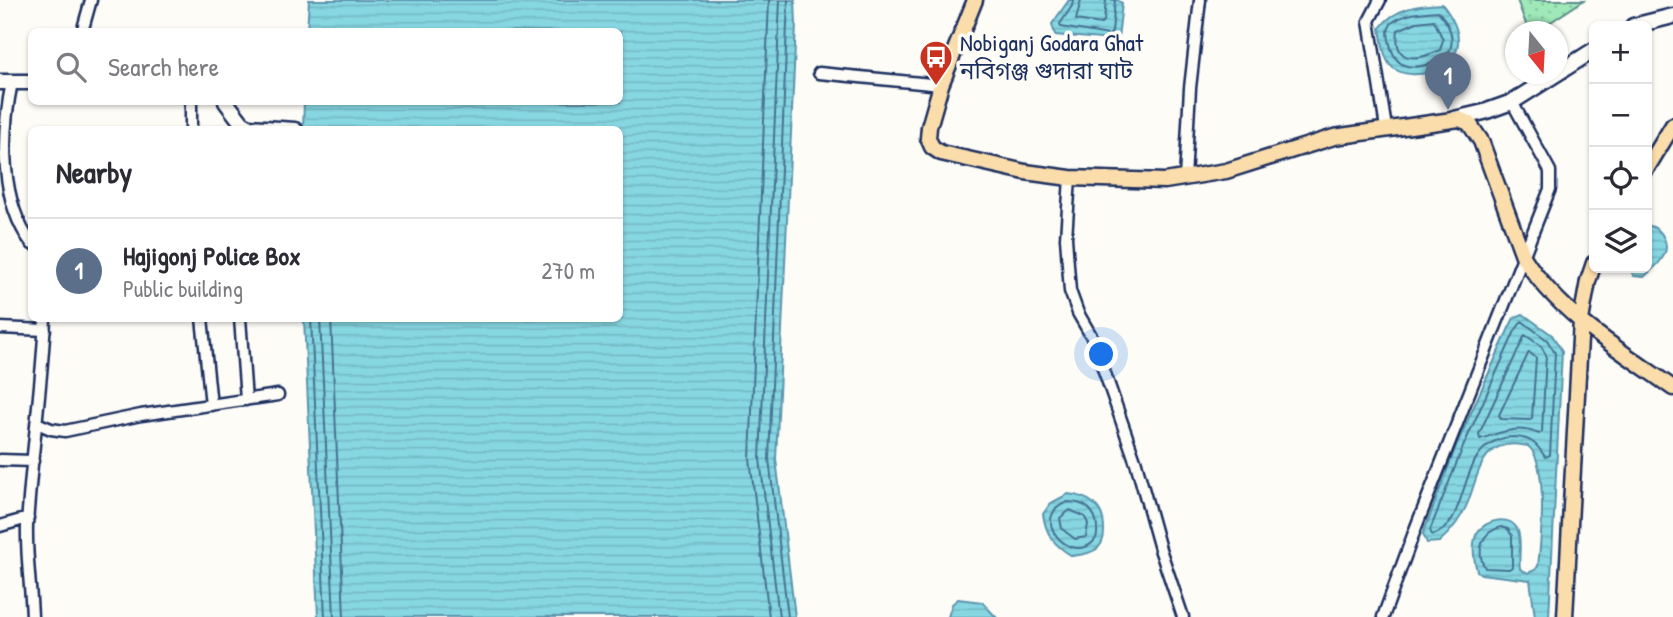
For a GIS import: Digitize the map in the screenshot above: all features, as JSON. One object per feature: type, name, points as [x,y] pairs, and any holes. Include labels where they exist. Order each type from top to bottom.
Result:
[{"type":"main road","points":[[975,0],[929,127],[928,138],[932,147],[941,153],[1025,172],[1070,178],[1115,181],[1185,179],[1226,171],[1334,137],[1454,119],[1469,123],[1481,141],[1524,257],[1533,271],[1564,306],[1673,388]]},
{"type":"main road","points":[[1652,160],[1673,125]]},
{"type":"main road","points":[[1565,617],[1581,320],[1591,273]]},
{"type":"street","points":[[83,28],[91,0]]},
{"type":"street","points":[[1185,179],[1190,88],[1200,0]]},
{"type":"street","points":[[1380,0],[1369,21],[1386,128]]},
{"type":"street","points":[[1652,21],[1673,16]]},
{"type":"street","points":[[1454,119],[1513,102],[1589,53]]},
{"type":"street","points":[[819,73],[942,85]]},
{"type":"street","points":[[28,82],[6,82],[0,166],[10,213],[18,230],[28,240]]},
{"type":"street","points":[[1383,617],[1550,189],[1551,178],[1538,145],[1513,102]]},
{"type":"street","points":[[191,105],[191,126]]},
{"type":"street","points":[[228,105],[242,124],[247,126]]},
{"type":"street","points":[[1070,178],[1066,238],[1070,290],[1078,313],[1093,339],[1128,439],[1183,617]]},
{"type":"street","points":[[32,617],[28,518],[37,400],[43,375],[45,322]]},
{"type":"street","points":[[202,322],[211,405]]},
{"type":"street","points":[[240,322],[246,400]]},
{"type":"street","points":[[0,328],[45,330]]},
{"type":"street","points":[[37,423],[65,431],[141,415],[278,395]]},
{"type":"street","points":[[0,460],[33,461]]},
{"type":"street","points":[[0,526],[28,518]]},
{"type":"green space","points":[[1517,0],[1584,0],[1552,21],[1525,21]]},
{"type":"water","points":[[309,0],[795,0],[776,459],[795,617],[318,617],[304,322],[623,322],[623,126],[303,126],[304,105],[623,105],[623,28],[307,28]]},
{"type":"water","points":[[1069,0],[1117,0],[1122,3],[1117,48],[1101,39],[1055,35],[1052,24]]},
{"type":"water","points":[[1442,4],[1455,26],[1458,44],[1453,57],[1442,67],[1428,73],[1399,72],[1390,65],[1384,52],[1380,28],[1399,12],[1424,5]]},
{"type":"water","points":[[1652,227],[1661,234],[1666,244],[1664,255],[1652,269]]},
{"type":"water","points":[[1632,273],[1648,273],[1644,277],[1634,276]]},
{"type":"water","points":[[1523,314],[1552,335],[1562,351],[1549,617],[1535,617],[1530,580],[1481,574],[1477,571],[1474,557],[1474,542],[1481,528],[1504,520],[1515,525],[1518,531],[1520,569],[1528,573],[1538,566],[1542,521],[1541,484],[1535,455],[1528,446],[1513,444],[1492,451],[1480,468],[1466,508],[1452,528],[1439,542],[1427,543],[1423,534],[1457,444],[1509,328],[1514,318]]},
{"type":"water","points":[[1068,494],[1088,500],[1101,514],[1103,538],[1100,546],[1092,552],[1072,556],[1060,548],[1046,528],[1043,514],[1051,503]]},
{"type":"water","points":[[958,599],[982,602],[996,617],[948,617],[952,604]]},
{"type":"place","name":"Nobiganj Godara Ghat নবিগঞ্জ গুদারা ঘাট","points":[[936,87]]},
{"type":"place","name":"Hajigonj Police Box","points":[[1448,110]]}]
